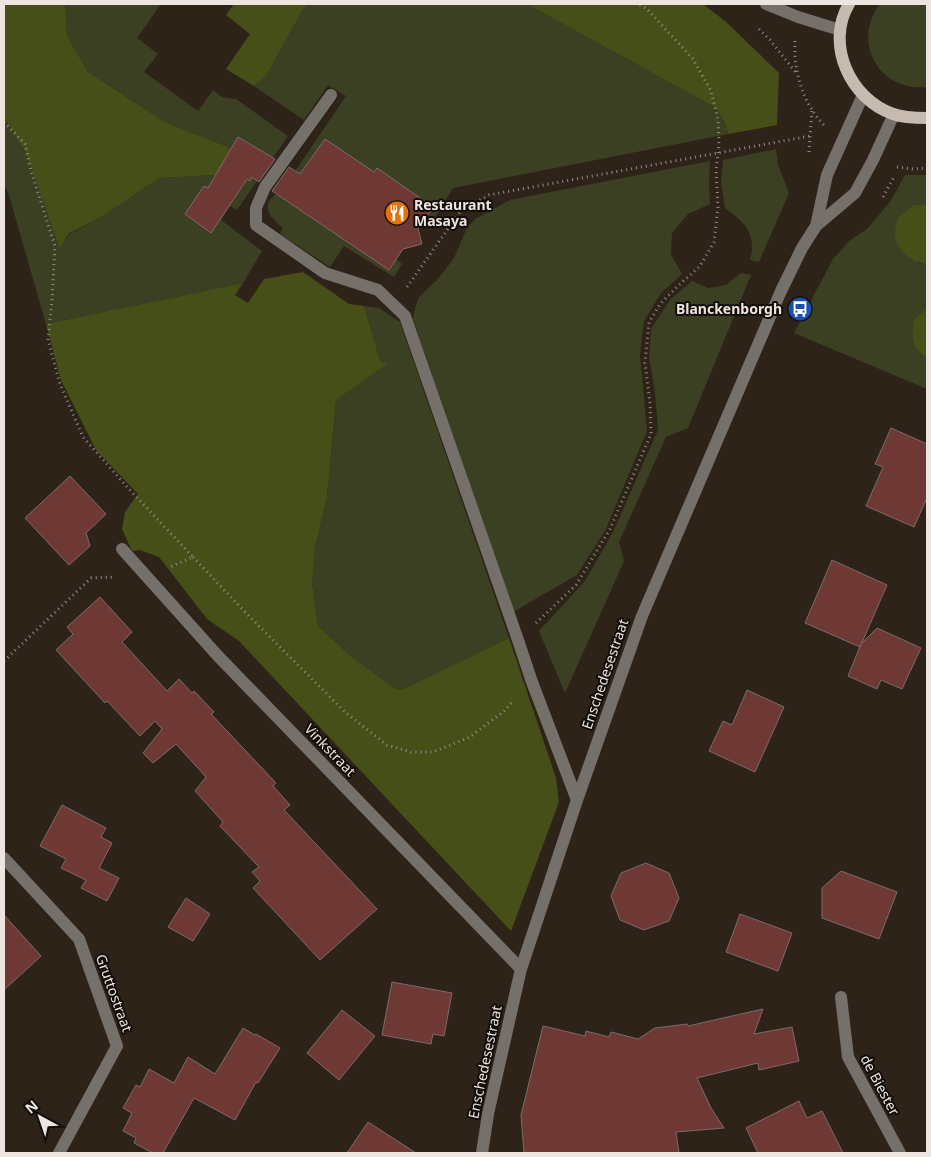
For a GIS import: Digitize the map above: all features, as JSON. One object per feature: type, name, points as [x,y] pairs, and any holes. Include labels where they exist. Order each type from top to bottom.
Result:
[{"type":"main road","points":[[848,4],[840,30],[840,48],[844,65],[852,82],[878,106],[894,114],[911,118],[927,118]]},
{"type":"street","points":[[766,4],[798,17],[840,30]]},
{"type":"street","points":[[331,95],[265,188],[256,208],[256,225],[325,273],[378,290],[405,316],[532,682],[577,800]]},
{"type":"street","name":"Enschedesestraat","points":[[816,226],[827,175],[864,95]]},
{"type":"street","name":"Enschedesestraat","points":[[482,1153],[488,1114],[521,970],[577,800],[642,616],[780,291],[802,248],[816,226],[855,193],[873,160],[894,114]]},
{"type":"street","name":"Vinkstraat","points":[[122,549],[218,656],[521,970]]},
{"type":"street","name":"Gruttostraat","points":[[4,858],[79,940],[117,1046],[58,1153]]},
{"type":"street","name":"de Biester","points":[[841,997],[848,1057],[900,1153]]},
{"type":"path","points":[[518,640],[576,585],[610,529],[651,434],[650,403],[645,363],[649,322],[661,304],[679,284],[700,266],[714,242],[718,207],[716,170],[718,119],[711,91],[694,59],[647,9],[639,4]]},
{"type":"path","points":[[758,28],[798,75]]},
{"type":"path","points":[[4,122],[25,144],[31,171],[55,246],[48,340],[64,393],[83,437],[193,557],[346,713],[387,745],[411,752],[433,752],[470,736],[504,711],[532,682]]},
{"type":"path","points":[[394,306],[462,210],[489,195],[810,136]]},
{"type":"path","points":[[4,661],[91,578],[146,577],[193,557]]},
{"type":"green space","points":[[4,4],[65,4],[67,36],[88,72],[165,122],[226,146],[243,160],[216,175],[159,178],[105,215],[68,234],[60,249],[25,151],[4,117]]},
{"type":"green space","points":[[65,4],[161,4],[137,38],[158,54],[144,72],[198,111],[213,90],[222,97],[236,99],[288,136],[237,210],[230,206],[221,220],[262,251],[243,283],[46,324],[8,192],[4,185],[4,117],[25,151],[60,249],[68,235],[105,215],[159,178],[216,175],[226,146],[165,122],[88,72],[67,36]]},
{"type":"green space","points":[[234,4],[308,4],[302,11],[266,76],[254,86],[226,69],[250,34],[226,15]]},
{"type":"green space","points":[[308,4],[527,4],[716,108],[725,123],[728,134],[453,188],[435,217],[426,216],[432,206],[377,169],[374,172],[325,139],[308,163],[389,269],[396,259],[402,264],[394,277],[344,246],[330,267],[280,234],[283,228],[270,214],[268,205],[274,196],[281,192],[346,96],[328,85],[304,120],[254,86],[266,76],[302,11]]},
{"type":"green space","points":[[527,4],[703,4],[725,21],[779,73],[777,125],[728,134],[725,123],[716,108]]},
{"type":"green space","points":[[880,4],[927,4],[927,87],[910,86],[895,81],[883,73],[875,62],[869,48],[868,34],[872,19]]},
{"type":"green space","points":[[776,149],[778,165],[789,193],[759,262],[750,260],[752,243],[748,230],[744,224],[725,208],[721,182],[723,160]]},
{"type":"green space","points":[[710,161],[710,204],[688,214],[672,233],[671,255],[682,274],[661,293],[644,321],[640,354],[647,431],[606,529],[577,575],[513,612],[413,319],[419,297],[438,279],[454,258],[467,228],[475,219],[510,200]]},
{"type":"green space","points":[[905,175],[927,175],[927,205],[914,205],[918,263],[927,264],[927,308],[915,318],[920,353],[927,358],[927,389],[794,333],[833,259],[849,241],[867,229],[890,202]]},
{"type":"green space","points":[[914,205],[927,205],[927,264],[907,256],[895,237],[898,218]]},
{"type":"green space","points":[[303,272],[349,304],[364,306],[380,361],[387,364],[336,400],[327,497],[315,548],[312,582],[318,626],[353,658],[396,689],[401,690],[509,638],[556,778],[559,802],[511,931],[239,641],[207,619],[159,557],[140,550],[132,551],[122,529],[125,512],[138,494],[96,450],[61,380],[46,324],[243,283],[235,295],[248,303],[264,279]]},
{"type":"green space","points":[[741,273],[751,275],[688,428],[666,437],[619,542],[624,561],[565,693],[539,631],[585,581],[613,532],[658,430],[649,356],[651,329],[670,300],[692,281],[708,288],[726,285]]},
{"type":"green space","points":[[364,306],[379,308],[400,322],[509,638],[401,690],[396,689],[353,658],[318,626],[312,582],[315,548],[327,497],[336,400],[386,364],[380,362]]},
{"type":"green space","points":[[927,308],[927,358],[917,349],[913,341],[913,331],[915,318]]},
{"type":"building","points":[[238,137],[275,159],[259,182],[252,177],[250,181],[247,179],[211,233],[185,214],[204,186],[208,188]]},
{"type":"building","points":[[325,139],[374,172],[377,168],[433,207],[418,229],[422,244],[403,249],[389,270],[272,191],[289,167],[300,174]]},
{"type":"building","points":[[891,428],[927,444],[927,498],[914,527],[866,506],[883,467],[875,464]]},
{"type":"building","points":[[70,476],[106,514],[86,533],[90,546],[69,565],[25,518]]},
{"type":"building","points":[[832,560],[887,585],[860,647],[805,623]]},
{"type":"building","points":[[100,597],[132,632],[122,642],[167,691],[179,679],[192,693],[194,691],[214,712],[211,714],[276,783],[273,786],[290,805],[284,810],[377,909],[320,960],[253,888],[260,881],[252,872],[259,867],[220,826],[223,822],[195,791],[206,777],[176,744],[153,763],[143,753],[162,729],[155,721],[140,736],[107,701],[105,703],[56,650],[73,634],[67,627]]},
{"type":"building","points":[[877,628],[921,648],[902,689],[881,680],[877,689],[848,676],[861,644]]},
{"type":"building","points":[[747,690],[784,707],[755,772],[709,751],[723,721],[732,725]]},
{"type":"building","points":[[62,805],[106,828],[101,837],[112,843],[99,868],[119,878],[107,901],[81,888],[86,880],[61,868],[66,859],[40,846]]},
{"type":"building","points":[[646,863],[669,873],[679,898],[669,921],[644,930],[620,920],[611,896],[621,873]]},
{"type":"building","points":[[841,871],[897,892],[879,939],[822,918],[822,888]]},
{"type":"building","points":[[186,898],[210,914],[193,941],[168,927]]},
{"type":"building","points":[[740,914],[792,933],[778,971],[726,952]]},
{"type":"building","points":[[4,915],[41,956],[4,990]]},
{"type":"building","points":[[392,982],[452,993],[444,1036],[433,1034],[431,1044],[382,1035]]},
{"type":"building","points":[[763,1009],[754,1034],[792,1027],[799,1061],[759,1070],[758,1063],[697,1078],[711,1108],[724,1128],[676,1132],[679,1153],[524,1153],[521,1115],[543,1026],[585,1036],[586,1031],[609,1037],[611,1032],[638,1039],[655,1028],[687,1024],[688,1026]]},
{"type":"building","points":[[342,1010],[375,1036],[339,1080],[307,1053]]},
{"type":"building","points":[[243,1028],[280,1048],[258,1083],[256,1082],[235,1120],[194,1098],[163,1153],[153,1153],[134,1143],[136,1138],[123,1131],[132,1113],[123,1108],[136,1085],[140,1087],[149,1069],[174,1083],[188,1057],[215,1074]]},
{"type":"building","points":[[799,1101],[807,1118],[822,1111],[843,1153],[758,1153],[746,1128]]},
{"type":"building","points":[[368,1122],[416,1153],[347,1153]]},
{"type":"place","name":"Restaurant Masaya","points":[[397,213]]},
{"type":"place","name":"Blanckenborgh","points":[[800,309]]}]
